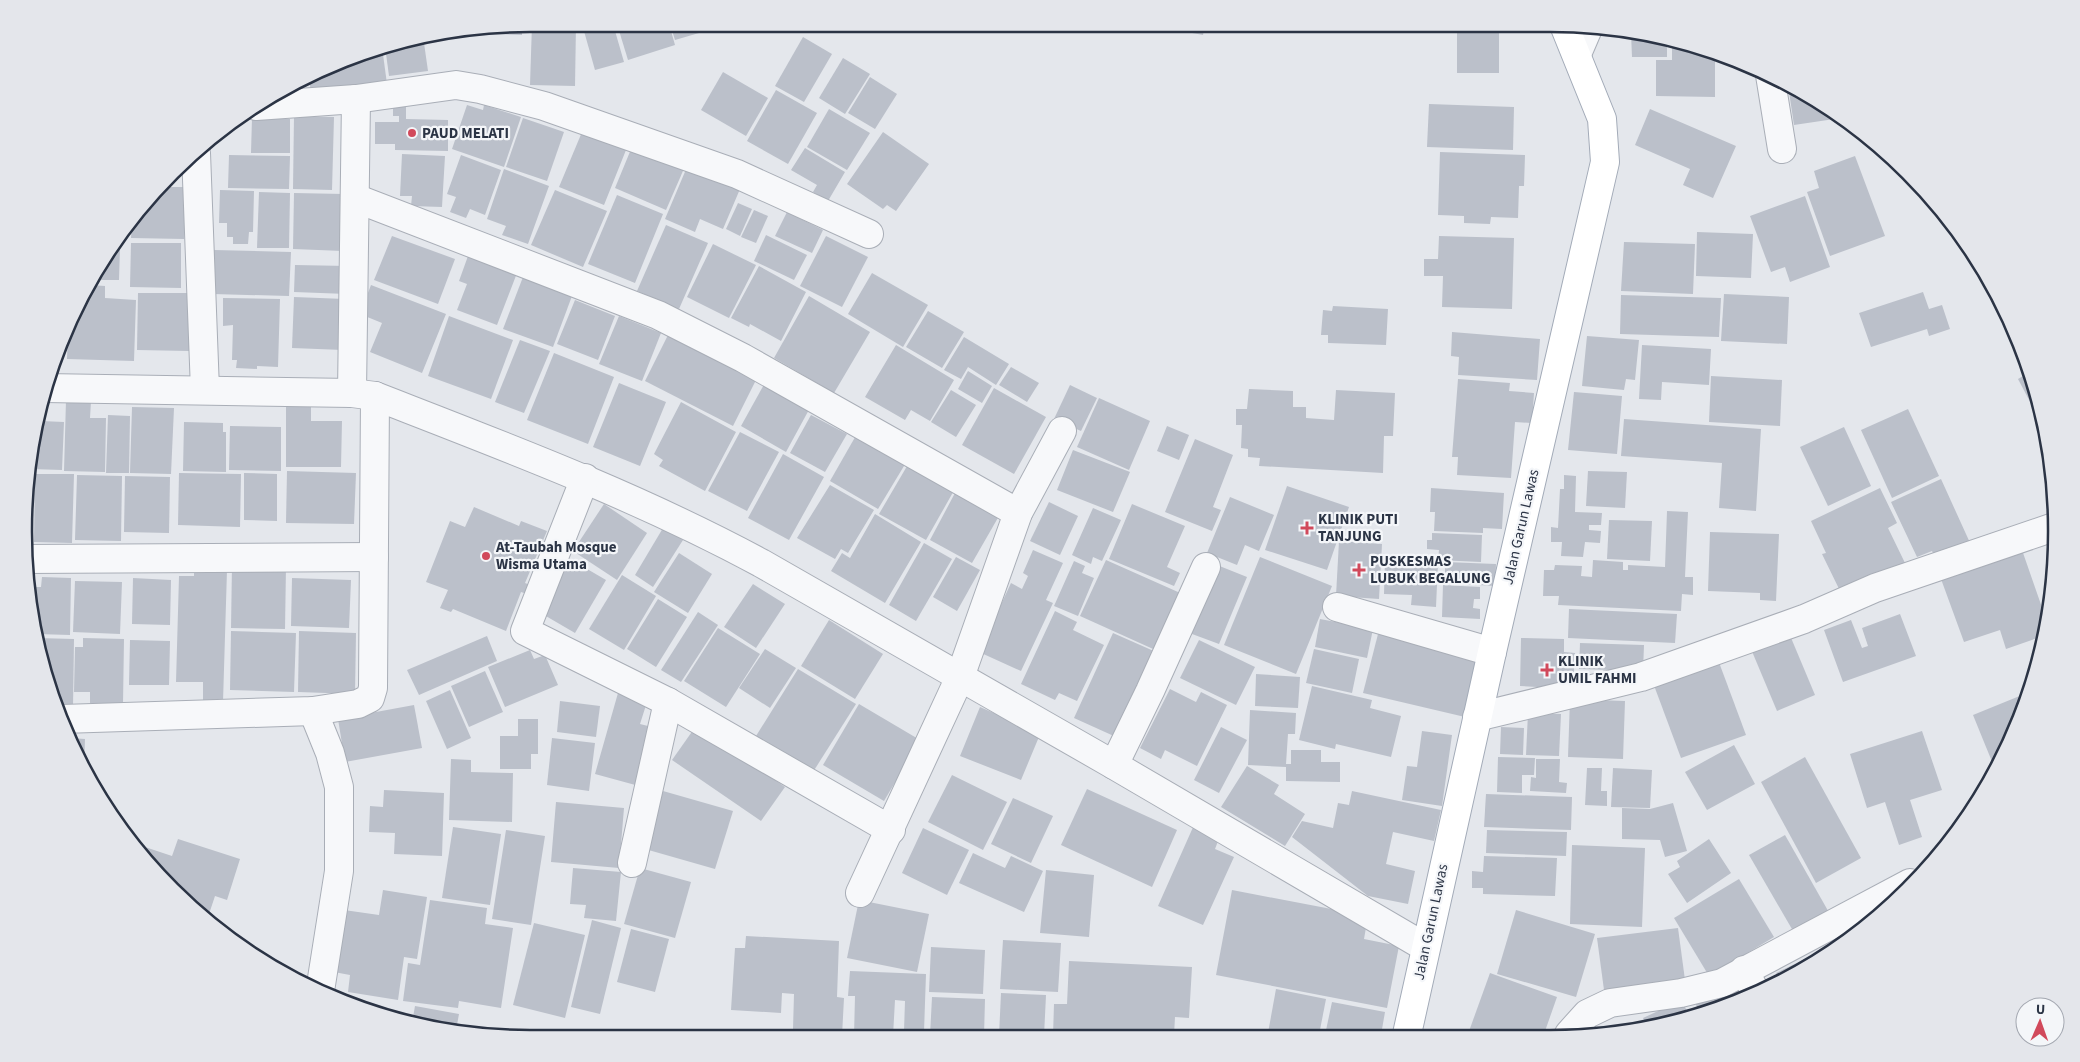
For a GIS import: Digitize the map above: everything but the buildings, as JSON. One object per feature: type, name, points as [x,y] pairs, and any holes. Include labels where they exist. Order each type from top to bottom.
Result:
[{"type":"main road","name":"Jalan Garun Lawas","points":[[1408,1030],[1477,717],[1605,162],[1602,119],[1568,33]]},
{"type":"street","points":[[1577,54],[1585,34]]},
{"type":"street","points":[[273,105],[356,99],[456,85],[480,89],[544,106],[737,174],[869,234]]},
{"type":"street","points":[[1772,85],[1782,149]]},
{"type":"street","points":[[69,719],[313,711],[366,702],[372,693],[374,557],[363,395],[355,198],[356,99]]},
{"type":"street","points":[[196,162],[205,390]]},
{"type":"street","points":[[355,198],[658,315],[743,358],[1018,513]]},
{"type":"street","points":[[53,388],[363,395],[585,478],[727,544],[1114,765],[1426,947]]},
{"type":"street","points":[[860,893],[891,830],[960,677],[1018,513],[1062,431]]},
{"type":"street","points":[[585,478],[525,631],[668,702],[891,830]]},
{"type":"street","points":[[1477,717],[1641,677],[1804,619],[1875,588],[2048,529]]},
{"type":"street","points":[[34,559],[374,557]]},
{"type":"street","points":[[1114,765],[1206,567]]},
{"type":"street","points":[[1337,607],[1492,652]]},
{"type":"street","points":[[632,863],[668,702]]},
{"type":"street","points":[[313,711],[330,753],[339,787],[339,871],[321,983]]},
{"type":"street","points":[[1574,1028],[1587,1014],[1610,1003],[1681,993],[1722,982],[1750,982],[1884,900]]},
{"type":"place","name":"PAUD MELATI","points":[[412,133]]},
{"type":"place","name":"KLINIK PUTI TANJUNG","points":[[1307,528]]},
{"type":"place","name":"At-Taubah Mosque Wisma Utama","points":[[486,556]]},
{"type":"place","name":"PUSKESMAS LUBUK BEGALUNG","points":[[1359,570]]},
{"type":"place","name":"KLINIK UMIL FAHMI","points":[[1547,670]]}]
